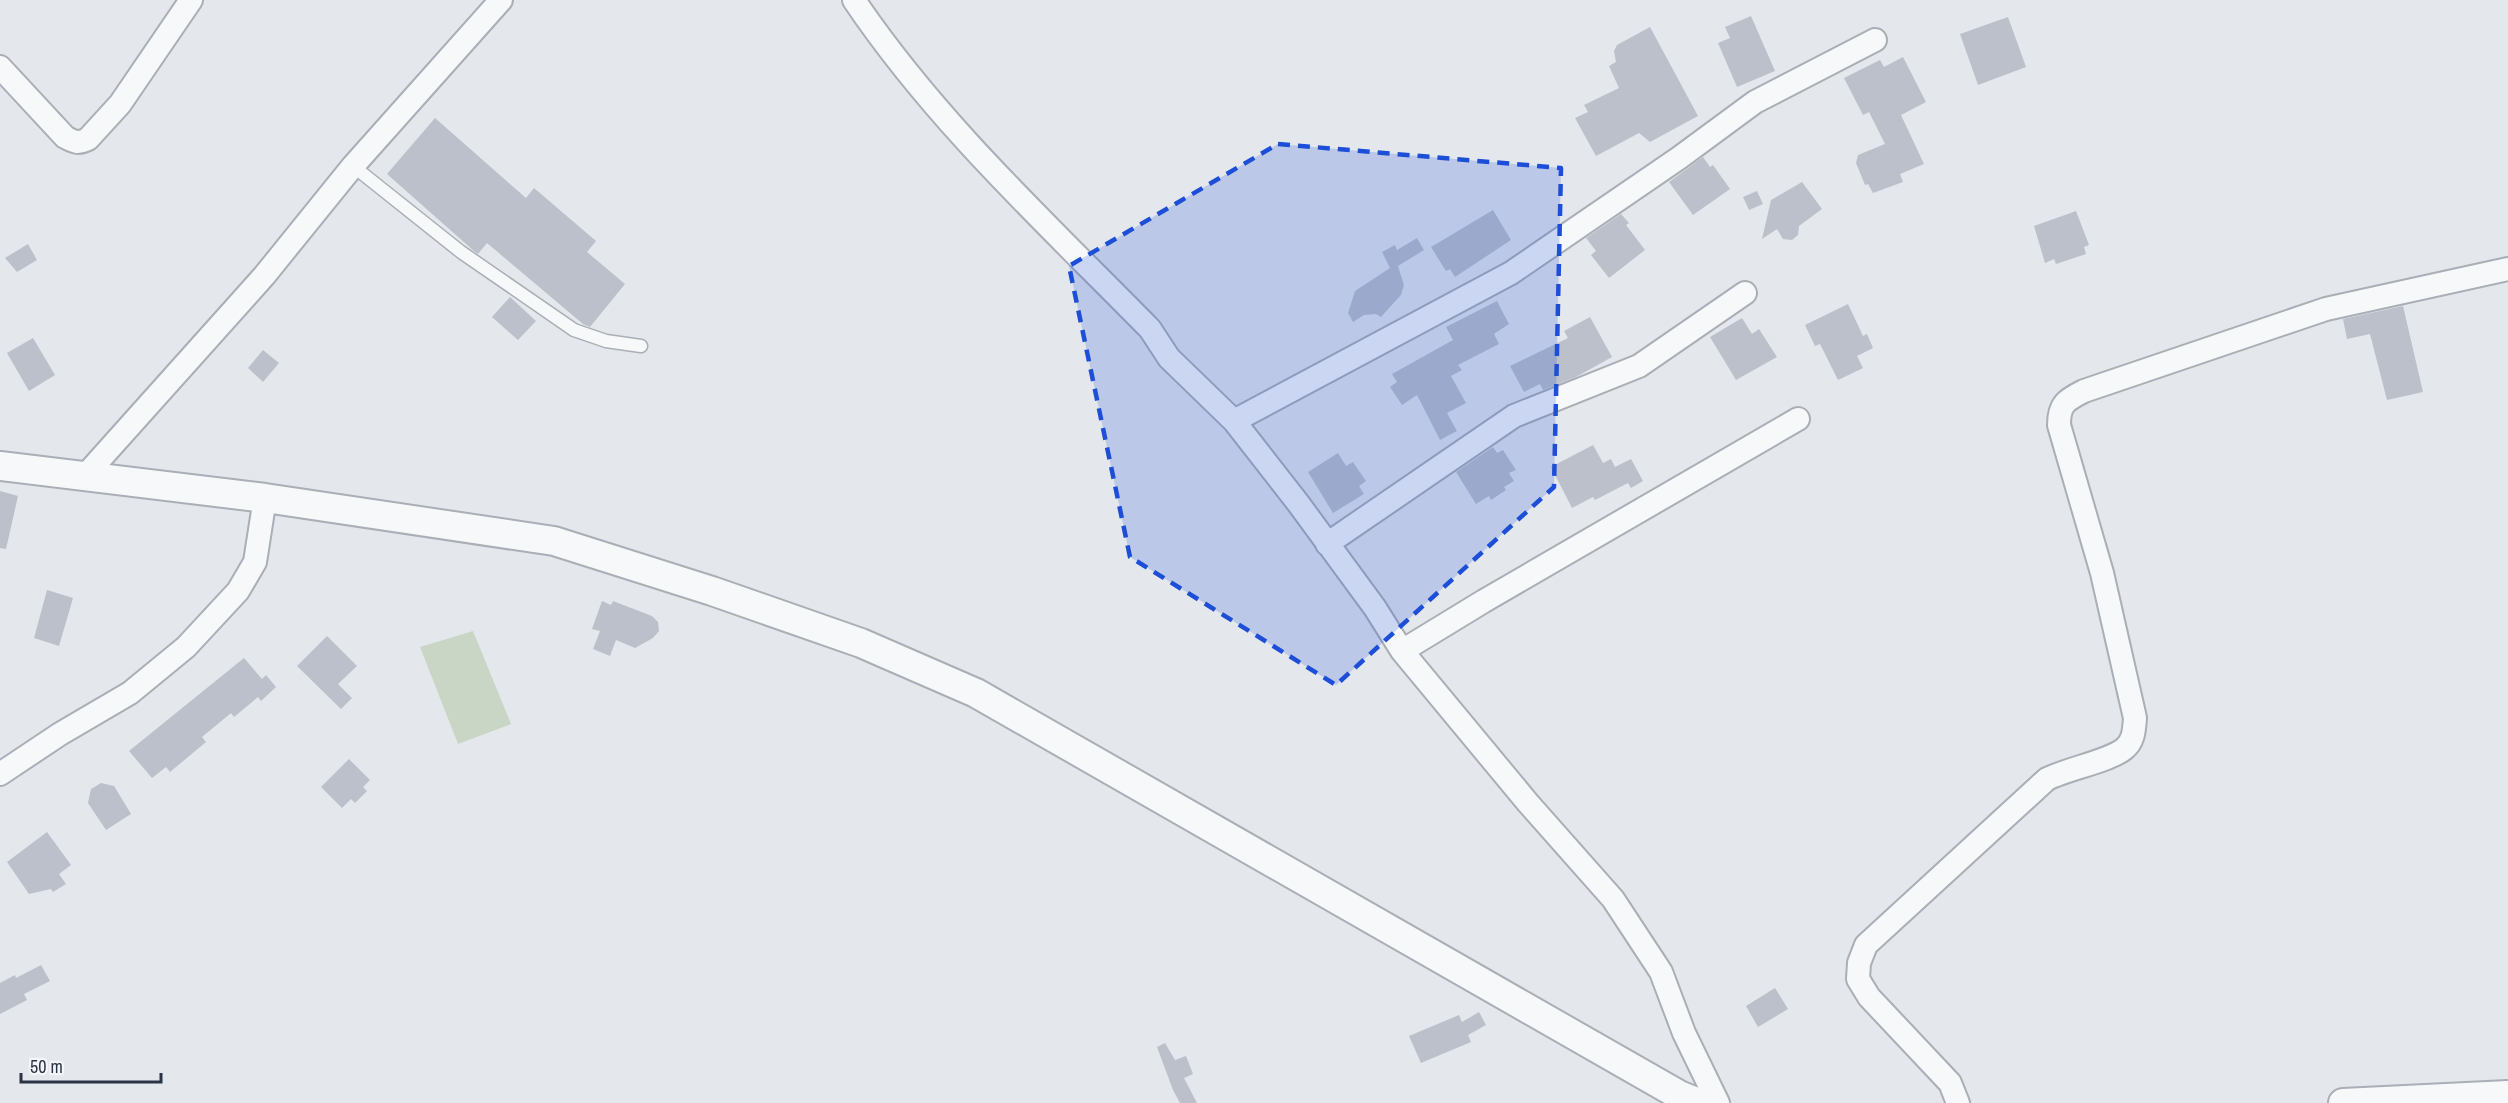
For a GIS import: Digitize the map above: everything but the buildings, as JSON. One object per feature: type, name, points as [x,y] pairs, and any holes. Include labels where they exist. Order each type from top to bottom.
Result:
[{"type":"street","points":[[0,67],[65,137],[75,143],[81,143],[88,140],[120,104],[191,0]]},
{"type":"street","points":[[84,477],[264,276],[353,166],[501,0]]},
{"type":"street","points":[[854,0],[912,77],[990,165],[1150,329],[1169,358],[1234,421],[1375,608],[1402,651],[1528,803],[1613,899],[1661,972],[1684,1033],[1718,1103]]},
{"type":"street","points":[[1234,421],[1511,273],[1670,165],[1755,102],[1875,40]]},
{"type":"street","points":[[1958,1103],[1950,1083],[1863,988],[1858,979],[1859,963],[1866,945],[2047,779],[2124,749],[2134,736],[2135,718],[2130,696],[2099,562],[2059,425],[2059,410],[2068,399],[2084,391],[2326,309],[2508,269]]},
{"type":"street","points":[[1327,544],[1514,416],[1639,366],[1745,293]]},
{"type":"street","points":[[1402,651],[1798,419]]},
{"type":"street","points":[[0,466],[265,498],[554,541],[712,591],[861,643],[976,693],[1688,1100]]},
{"type":"street","points":[[0,774],[130,693],[186,647],[238,591],[255,562],[265,498]]},
{"type":"street","points":[[2343,1103],[2508,1095]]},
{"type":"lane","points":[[353,166],[461,252],[574,330],[606,341],[641,346]]},
{"type":"highlighted area","points":[[1278,144],[1561,168],[1554,487],[1336,685],[1130,557],[1069,266]]},
{"type":"green space","points":[[473,631],[511,724],[458,744],[420,647]]}]
